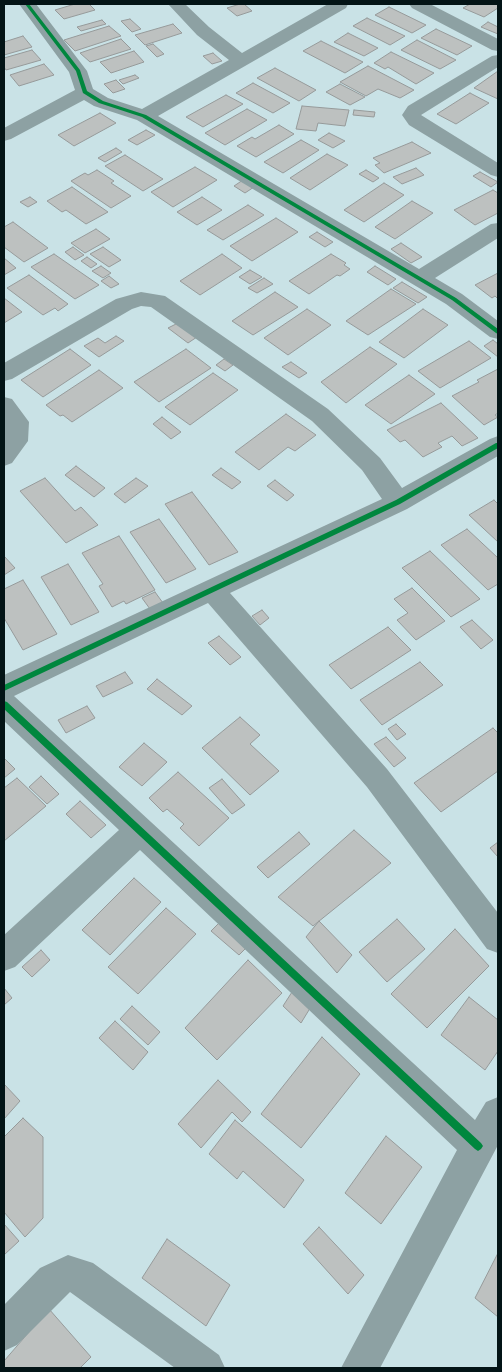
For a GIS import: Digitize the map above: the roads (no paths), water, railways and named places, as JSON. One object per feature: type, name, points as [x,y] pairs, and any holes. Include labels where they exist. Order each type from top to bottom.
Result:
[{"type":"street","points":[[27,4],[78,70],[84,92],[101,102],[144,116],[454,299],[498,332]]},
{"type":"street","points":[[176,4],[203,31],[241,61]]},
{"type":"street","points":[[144,116],[340,4]]},
{"type":"street","points":[[418,4],[498,46]]},
{"type":"street","points":[[498,60],[415,110],[412,115],[416,121],[498,172]]},
{"type":"street","points":[[4,135],[84,92]]},
{"type":"street","points":[[419,279],[498,229]]},
{"type":"street","points":[[4,373],[124,304],[141,299],[157,301],[320,415],[371,464],[398,502]]},
{"type":"street","points":[[4,405],[17,422],[16,441],[4,457]]},
{"type":"street","points":[[4,688],[398,502],[498,445]]},
{"type":"street","points":[[212,590],[377,778],[498,938]]},
{"type":"street","points":[[4,704],[478,1146]]},
{"type":"street","points":[[4,956],[140,830]]},
{"type":"street","points":[[360,1368],[478,1146],[498,1114]]},
{"type":"street","points":[[4,1332],[53,1281],[68,1273],[80,1276],[206,1368]]}]
